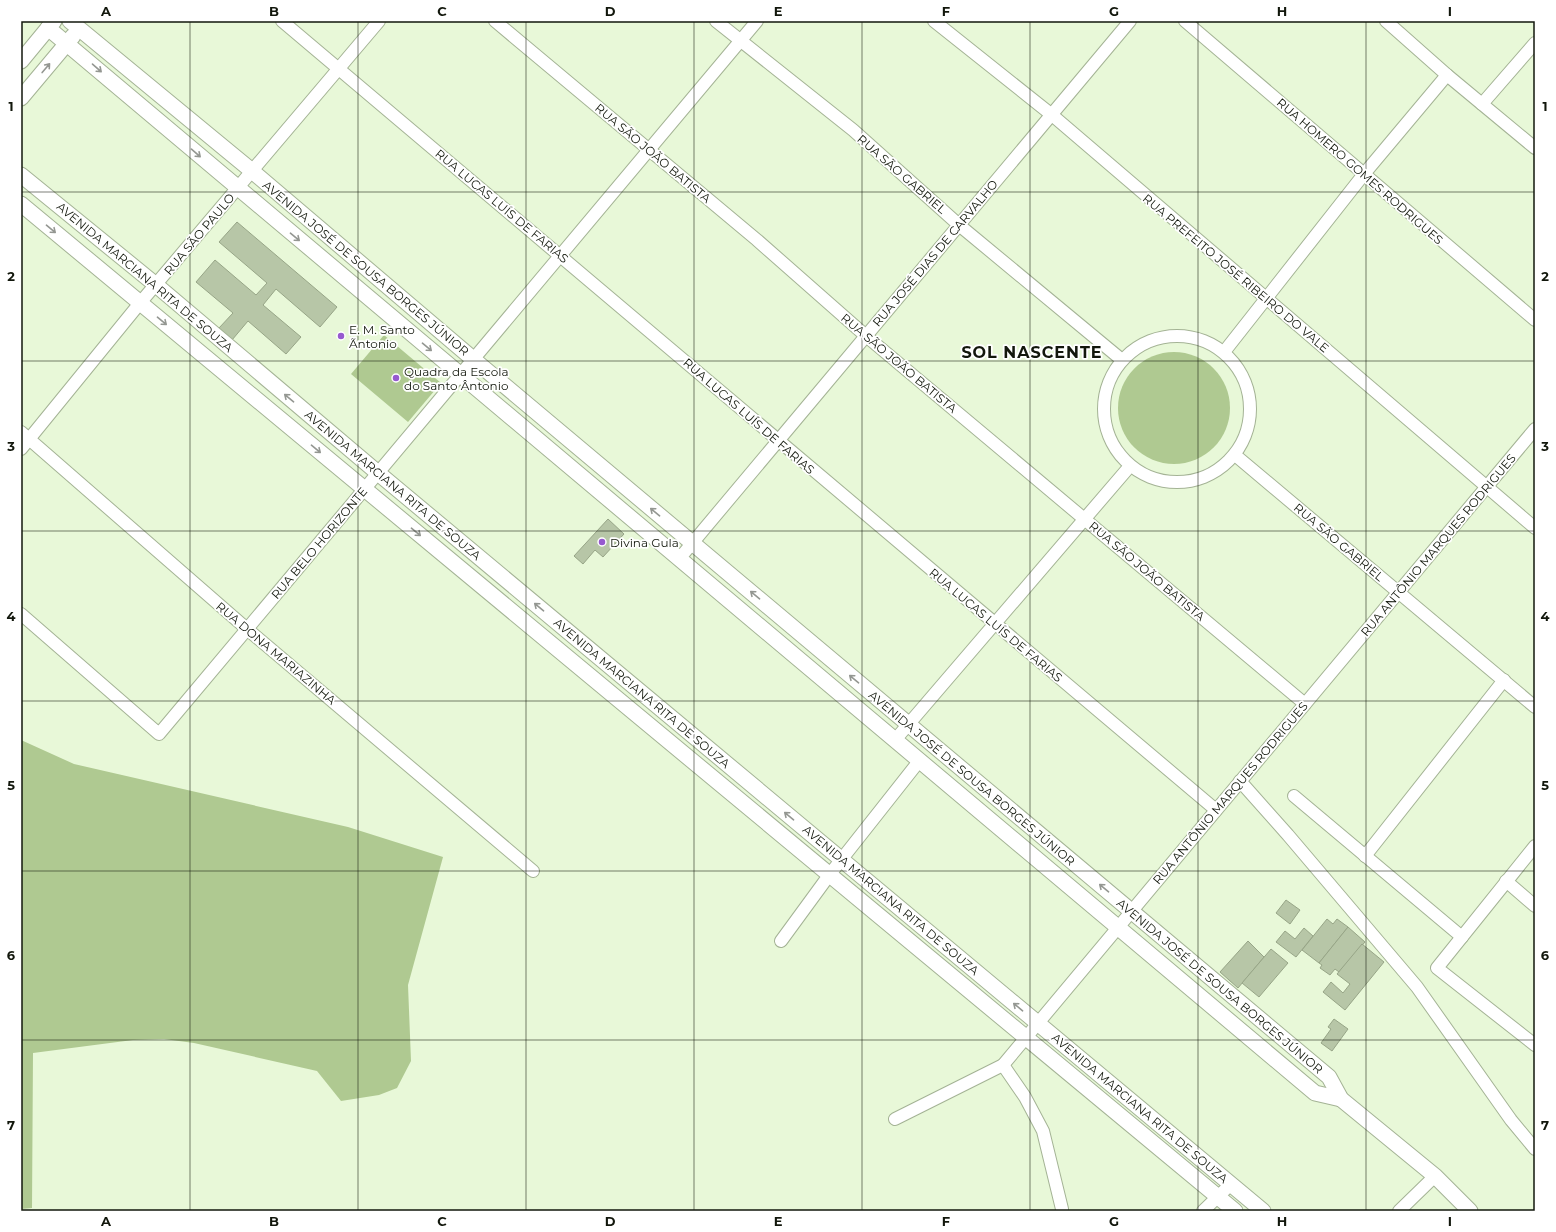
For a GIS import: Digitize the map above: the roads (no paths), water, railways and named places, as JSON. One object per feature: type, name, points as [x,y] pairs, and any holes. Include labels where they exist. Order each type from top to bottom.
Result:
[{"type":"street","name":"RUA LUCAS LUÍS DE FARIAS","points":[[282,21],[561,255],[778,441],[1216,810]]},
{"type":"street","name":"RUA SÃO PAULO","points":[[21,449],[25,435],[156,285],[379,21]]},
{"type":"street","name":"RUA SÃO JOÃO BATISTA","points":[[495,21],[757,240],[866,336],[1305,704]]},
{"type":"street","name":"RUA SÃO GABRIEL","points":[[716,21],[852,130],[959,225],[1122,360]]},
{"type":"street","name":"RUA BELO HORIZONTE","points":[[21,614],[159,734],[757,21]]},
{"type":"street","name":"RUA PREFEITO JOSÉ RIBEIRO DO VALE","points":[[934,21],[1052,115],[1535,528]]},
{"type":"street","name":"RUA JOSÉ DIAS DE CARVALHO","points":[[679,559],[1130,21]]},
{"type":"street","name":"RUA HOMERO GOMES RODRIGUES","points":[[1185,21],[1535,320]]},
{"type":"street","points":[[1386,21],[1447,75],[1535,148]]},
{"type":"street","points":[[21,61],[48,24]]},
{"type":"street","name":"AVENIDA JOSÉ DE SOUSA BORGES JÚNIOR","points":[[48,24],[66,44],[1315,1093],[1341,1099]]},
{"type":"street","points":[[21,98],[66,44],[78,24]]},
{"type":"street","name":"AVENIDA JOSÉ DE SOUSA BORGES JÚNIOR","points":[[78,24],[473,359],[1328,1077],[1341,1099]]},
{"type":"street","points":[[1482,104],[1535,43]]},
{"type":"street","points":[[1224,352],[1364,174],[1447,75]]},
{"type":"street","name":"AVENIDA MARCIANA RITA DE SOUZA","points":[[21,175],[156,285],[378,473],[1263,1211]]},
{"type":"street","name":"AVENIDA MARCIANA RITA DE SOUZA","points":[[21,204],[1235,1211]]},
{"type":"street","points":[[1183,336],[1205,341],[1224,352],[1239,369],[1249,390],[1251,413],[1246,435],[1235,455],[1217,471],[1196,480],[1173,483],[1150,478],[1130,466],[1114,448],[1105,426],[1104,403],[1110,380],[1122,360],[1140,346],[1160,338],[1183,336]]},
{"type":"street","points":[[293,429],[306,412]]},
{"type":"street","name":"RUA ANTÔNIO MARQUES RODRIGUES","points":[[895,1119],[1003,1064],[1535,429]]},
{"type":"street","name":"RUA DONA MARIAZINHA","points":[[25,435],[248,629],[533,871]]},
{"type":"street","name":"RUA SÃO GABRIEL","points":[[1235,455],[1535,707]]},
{"type":"street","points":[[895,740],[1130,466]]},
{"type":"street","points":[[1365,856],[1504,680]]},
{"type":"street","points":[[781,941],[841,859],[920,760]]},
{"type":"street","points":[[1240,781],[1288,834],[1417,987],[1511,1120],[1535,1149]]},
{"type":"street","points":[[1294,796],[1462,937]]},
{"type":"street","points":[[1535,846],[1437,968],[1535,1045]]},
{"type":"street","points":[[1506,881],[1535,906]]},
{"type":"street","points":[[1003,1064],[1025,1097],[1043,1131],[1062,1208]]},
{"type":"street","points":[[1341,1099],[1435,1176],[1470,1211]]},
{"type":"street","points":[[1399,1211],[1435,1176]]},
{"type":"street","points":[[1203,1211],[1231,1184]]},
{"type":"place","name":"E. M. Santo Ãntonio","points":[[341,336]]},
{"type":"place","name":"Quadra da Escola do Santo Ântonio","points":[[396,378]]},
{"type":"place","name":"Divina Gula","points":[[602,542]]},
{"type":"district","name":"SOL NASCENTE","points":[[1032,352]]}]
